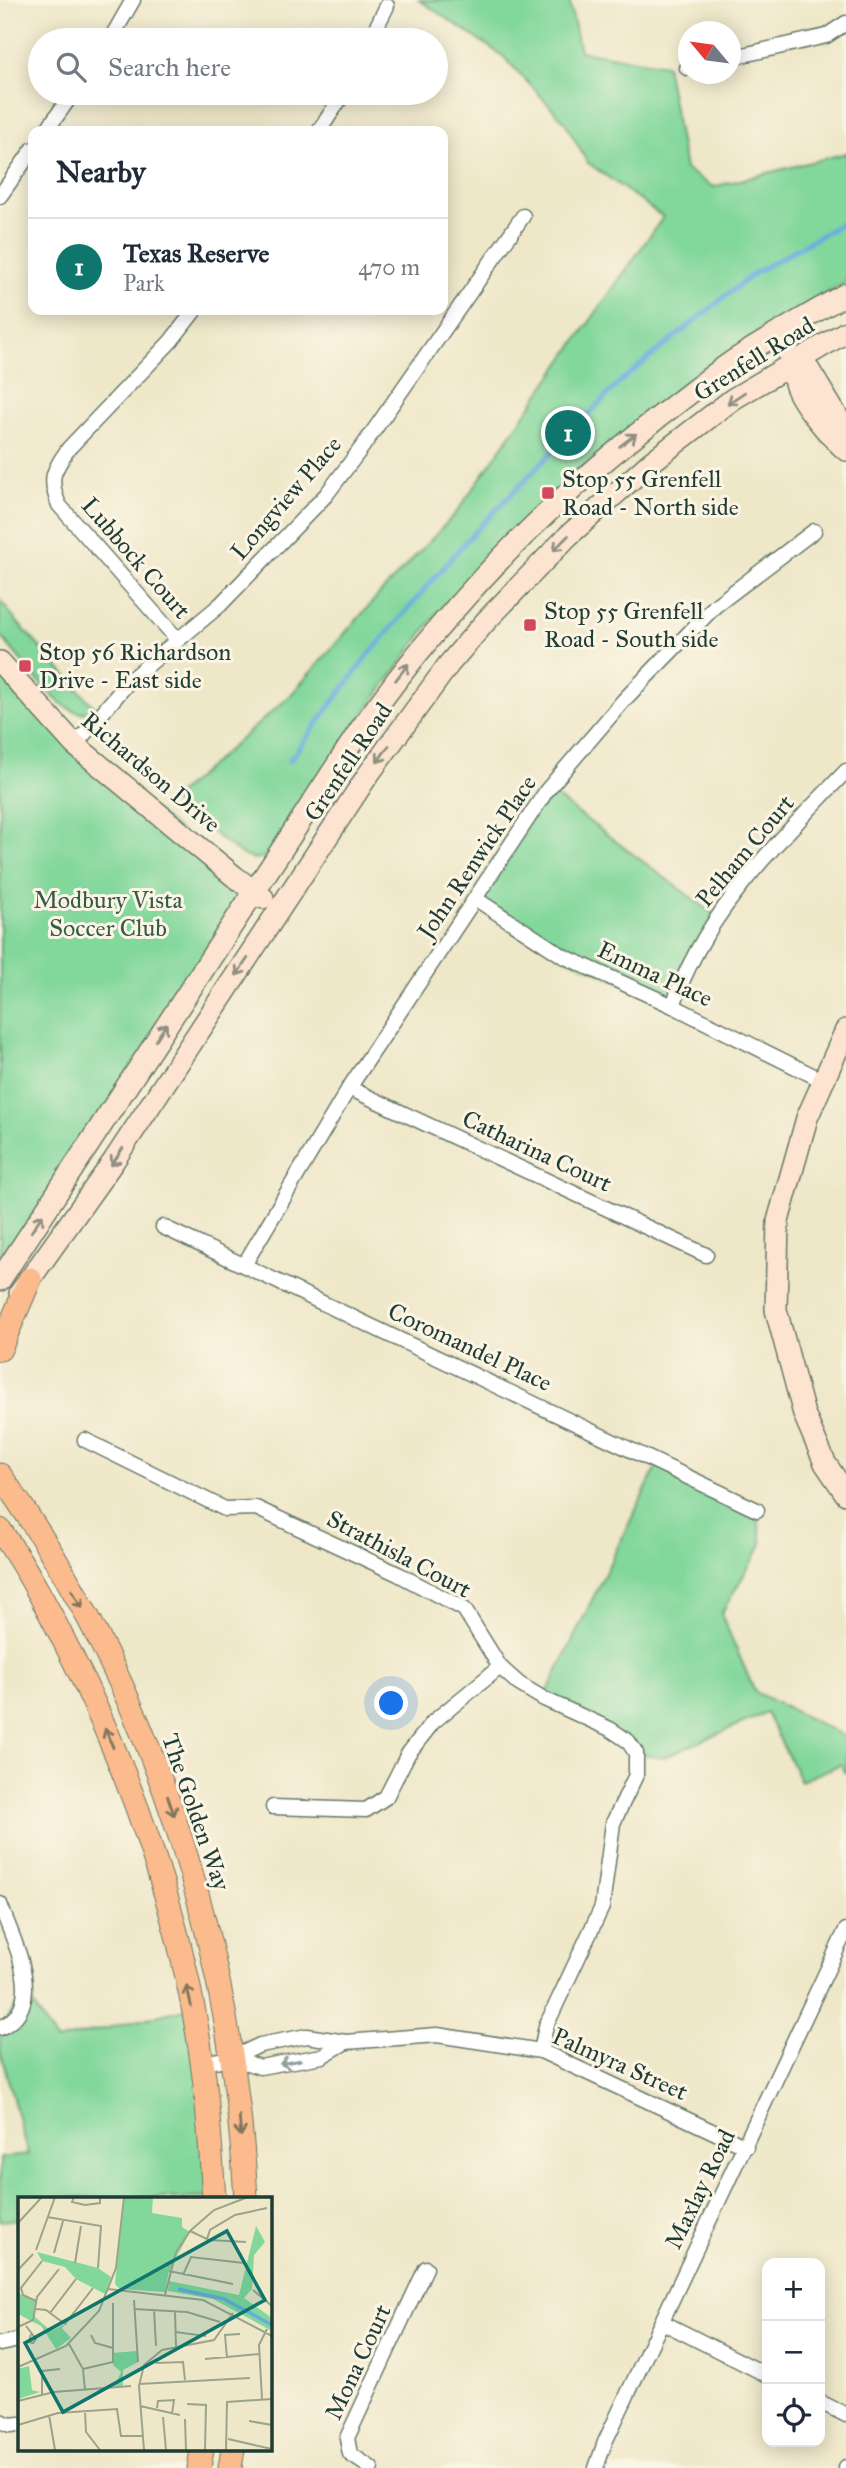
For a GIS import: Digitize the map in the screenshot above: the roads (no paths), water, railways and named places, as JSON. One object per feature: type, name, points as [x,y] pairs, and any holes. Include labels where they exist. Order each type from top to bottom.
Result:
[{"type":"main road","name":"Grenfell Road","points":[[0,1280],[253,891],[399,676],[488,569],[611,453],[697,387],[776,335],[846,294]]},
{"type":"main road","name":"Grenfell Road","points":[[0,1322],[113,1162],[279,910],[404,725],[449,664],[522,581],[577,527],[650,463],[733,400],[846,332]]},
{"type":"main road","points":[[776,335],[793,362],[795,384],[827,433],[846,450]]},
{"type":"main road","points":[[793,362],[808,370],[841,423],[846,440]]},
{"type":"main road","name":"Richardson Drive","points":[[0,662],[75,745],[279,910]]},
{"type":"main road","points":[[846,1030],[807,1118],[778,1221],[776,1310],[804,1414],[825,1463],[846,1494]]},
{"type":"main road","points":[[0,1349],[30,1279]]},
{"type":"main road","name":"The Golden Way","points":[[0,1475],[43,1540],[107,1655],[162,1783],[184,1847],[218,1979],[238,2098],[246,2197]]},
{"type":"main road","points":[[0,1530],[48,1609],[102,1720],[129,1784],[172,1918],[202,2063],[215,2197]]},
{"type":"main road","points":[[199,2468],[202,2450]]},
{"type":"main road","points":[[230,2468],[233,2450]]},
{"type":"street","points":[[117,28],[133,0]]},
{"type":"street","points":[[376,28],[387,6]]},
{"type":"street","points":[[741,55],[826,36],[846,23]]},
{"type":"street","points":[[50,126],[64,105]]},
{"type":"street","points":[[322,126],[336,105]]},
{"type":"street","points":[[0,196],[28,156]]},
{"type":"street","name":"Longview Place","points":[[75,745],[130,680],[220,604],[326,495],[523,216]]},
{"type":"street","name":"Lubbock Court","points":[[177,639],[59,505],[52,487],[55,468],[69,448],[170,341],[191,315]]},
{"type":"street","name":"John Renwick Place","points":[[244,1265],[349,1087],[536,805],[624,700],[715,606],[814,531]]},
{"type":"street","name":"Pelham Court","points":[[673,1006],[683,974],[716,916],[754,868],[846,771]]},
{"type":"street","name":"Emma Place","points":[[476,899],[563,956],[673,1006],[822,1080]]},
{"type":"street","name":"Catharina Court","points":[[349,1087],[706,1255]]},
{"type":"street","name":"Coromandel Place","points":[[163,1227],[757,1510]]},
{"type":"street","name":"Strathisla Court","points":[[85,1440],[225,1509],[256,1508],[398,1574],[464,1609],[500,1667],[519,1684],[544,1699],[610,1729],[628,1741],[636,1753],[636,1775],[613,1823],[602,1907],[546,2025],[541,2051]]},
{"type":"street","points":[[273,1807],[366,1810],[386,1797],[408,1754],[433,1722],[500,1667]]},
{"type":"street","points":[[0,1905],[22,1972],[26,1993],[20,2011],[9,2024],[0,2028]]},
{"type":"street","name":"Maxlay Road","points":[[596,2468],[605,2442],[846,1930]]},
{"type":"street","name":"Palmyra Street","points":[[202,2063],[232,2059],[260,2045],[307,2036],[346,2042],[437,2035],[541,2051],[746,2147]]},
{"type":"street","name":"Palmyra Street","points":[[232,2059],[260,2067],[322,2056],[346,2042]]},
{"type":"street","name":"Mona Court","points":[[371,2468],[350,2454],[347,2438],[426,2268]]},
{"type":"street","points":[[662,2322],[762,2372]]},
{"type":"street","points":[[0,2343],[18,2340]]},
{"type":"street","points":[[825,2404],[846,2415]]},
{"type":"street","points":[[0,2421],[18,2424]]},
{"type":"waterway","points":[[289,761],[367,657],[466,541],[622,380],[753,274],[846,221]]},
{"type":"place","name":"Texas Reserve","points":[[568,433]]},
{"type":"place","name":"Stop 55 Grenfell Road - North side","points":[[548,493]]},
{"type":"place","name":"Stop 55 Grenfell Road - South side","points":[[530,625]]},
{"type":"place","name":"Stop 56 Richardson Drive - East side","points":[[25,666]]},
{"type":"park label","name":"Modbury Vista Soccer Club","points":[[108,914]]}]
